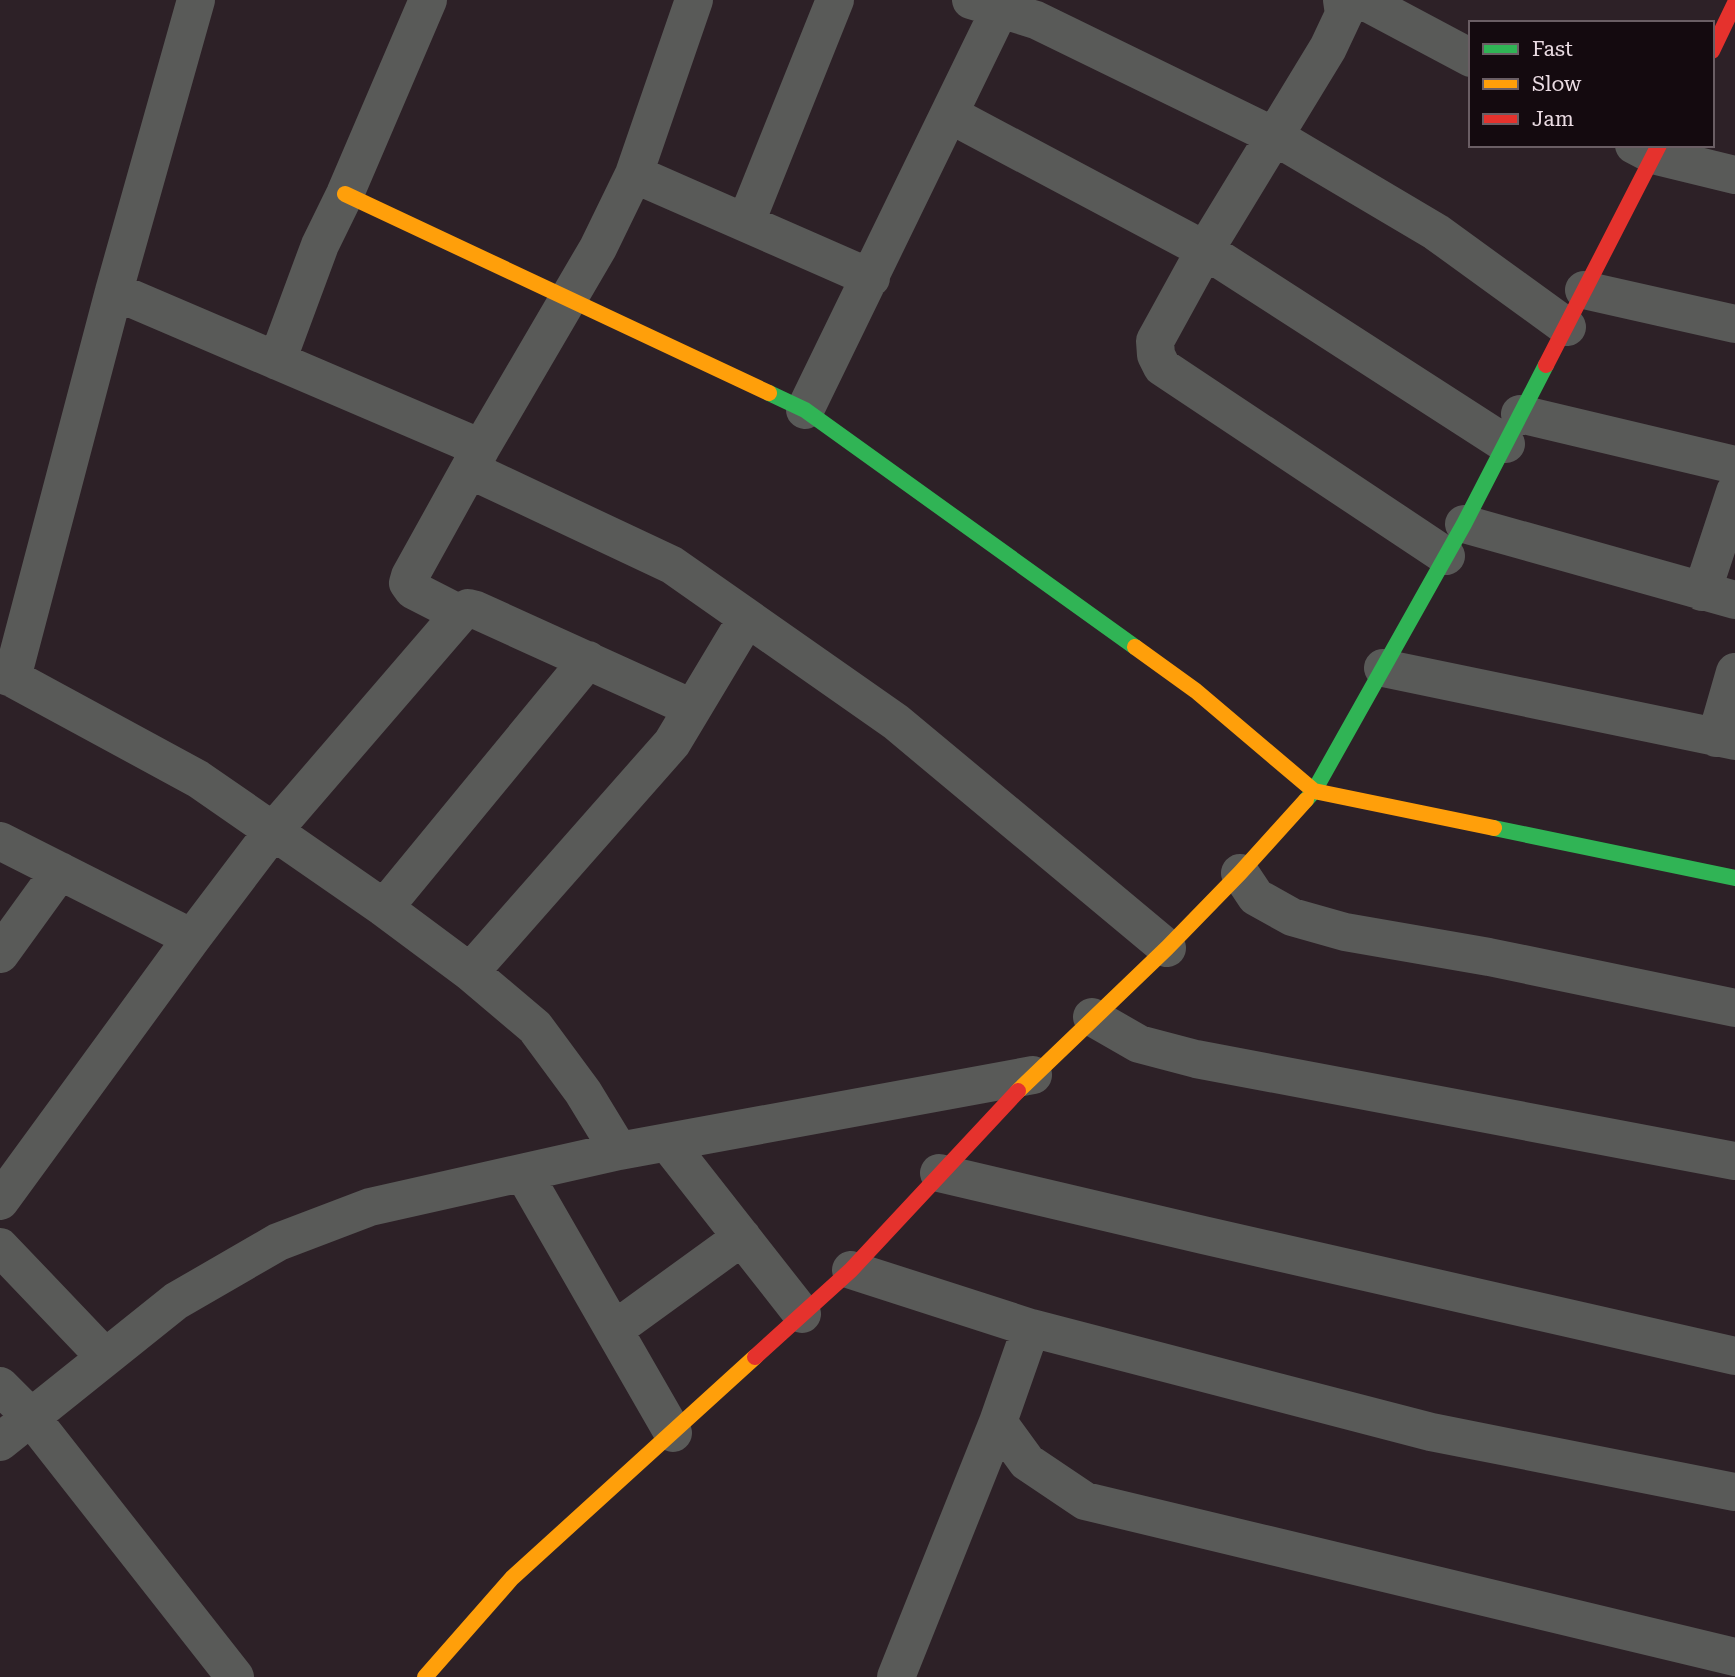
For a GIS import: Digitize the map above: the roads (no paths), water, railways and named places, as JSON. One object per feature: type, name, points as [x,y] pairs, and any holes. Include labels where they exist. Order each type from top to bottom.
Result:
[{"type":"street","points":[[196,0],[6,676],[198,779],[384,908],[470,972],[535,1027],[583,1092],[619,1151]]},
{"type":"street","points":[[277,361],[320,245],[345,194],[428,0]]},
{"type":"street","points":[[460,614],[413,590],[408,583],[598,248],[634,174],[694,0]]},
{"type":"street","points":[[746,222],[835,0]]},
{"type":"street","points":[[1342,0],[1344,14],[1328,48],[1206,250],[1155,341],[1156,355],[1163,367],[1455,540],[1718,596],[1735,492]]},
{"type":"street","points":[[1362,0],[1469,57]]},
{"type":"street","points":[[1722,45],[1735,3]]},
{"type":"street","points":[[805,410],[949,114],[985,4],[1036,20],[1274,136],[1436,232],[1567,327]]},
{"type":"street","points":[[949,114],[1206,250],[1513,429],[1735,465]]},
{"type":"street","points":[[425,1677],[512,1578],[851,1270],[1033,1075],[1091,1017],[1167,948],[1314,791],[1455,540],[1567,327],[1649,149],[1735,175]]},
{"type":"street","points":[[634,174],[871,278]]},
{"type":"street","points":[[345,194],[805,410],[1196,691],[1314,791],[1735,878]]},
{"type":"street","points":[[114,290],[277,361],[476,459],[671,565],[896,722],[1167,948]]},
{"type":"street","points":[[1584,290],[1735,324]]},
{"type":"street","points":[[0,1201],[273,831],[468,608],[691,708]]},
{"type":"street","points":[[470,972],[672,743],[747,618]]},
{"type":"street","points":[[384,908],[588,660]]},
{"type":"street","points":[[1383,668],[1725,740],[1735,672]]},
{"type":"street","points":[[0,841],[192,938]]},
{"type":"street","points":[[0,954],[60,871]]},
{"type":"street","points":[[1240,873],[1256,897],[1293,917],[1345,932],[1489,957],[1735,1008]]},
{"type":"street","points":[[1091,1017],[1139,1044],[1196,1059],[1735,1161]]},
{"type":"street","points":[[0,1442],[176,1301],[278,1242],[370,1207],[619,1151],[1033,1075]]},
{"type":"street","points":[[667,1142],[802,1314]]},
{"type":"street","points":[[939,1173],[1203,1236],[1735,1356]]},
{"type":"street","points":[[524,1174],[673,1433]]},
{"type":"street","points":[[614,1330],[742,1237]]},
{"type":"street","points":[[0,1247],[105,1357]]},
{"type":"street","points":[[851,1270],[1031,1328],[1431,1432],[1735,1492]]},
{"type":"street","points":[[896,1677],[998,1422],[1031,1328]]},
{"type":"street","points":[[0,1386],[30,1416],[235,1677]]},
{"type":"street","points":[[998,1422],[1027,1462],[1085,1501],[1735,1657]]}]
